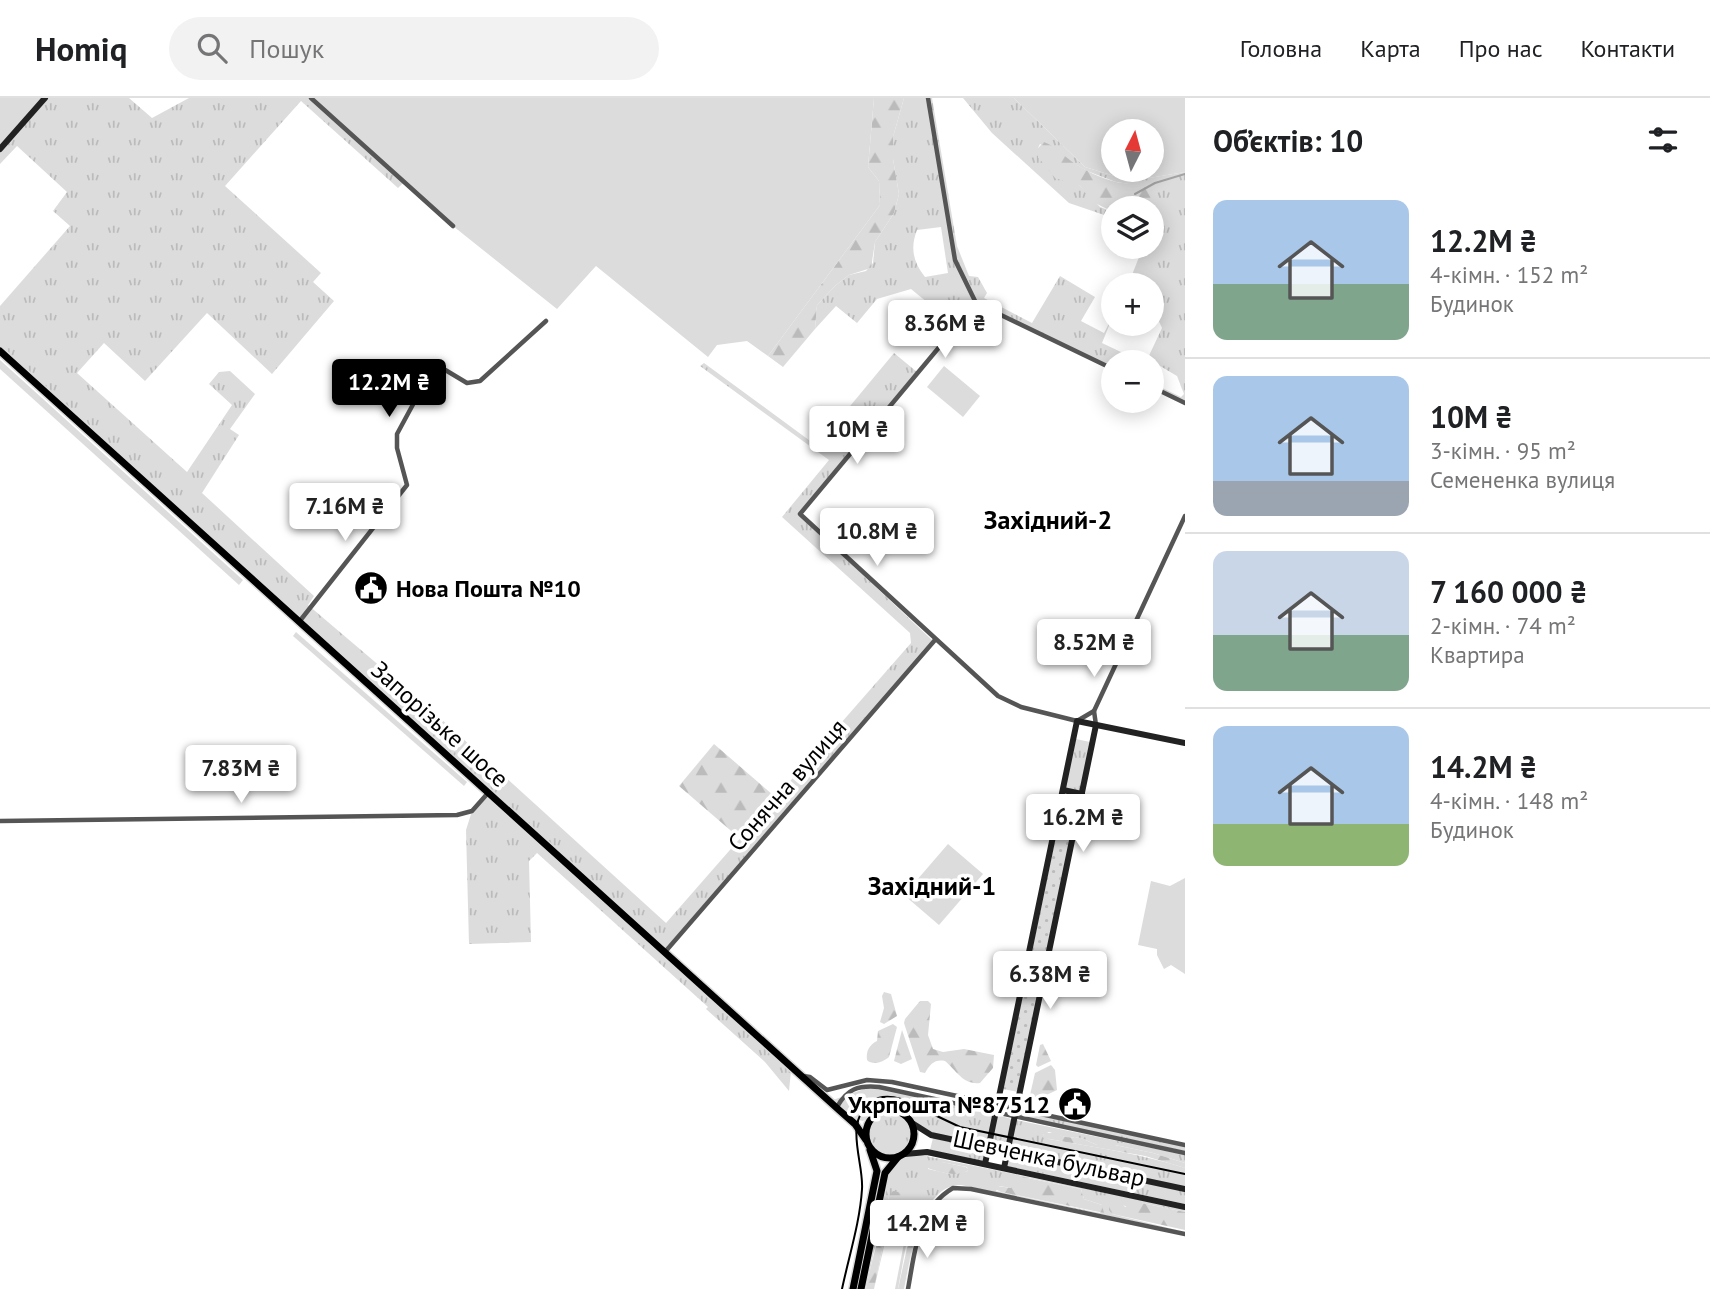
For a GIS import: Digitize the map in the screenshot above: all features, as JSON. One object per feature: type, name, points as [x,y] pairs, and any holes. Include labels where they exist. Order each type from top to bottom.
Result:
[{"type":"main road","name":"Запорізьке шосе","points":[[0,351],[855,1124],[867,1143]]},
{"type":"main road","points":[[855,1124],[862,1125],[879,1113],[892,1110],[904,1114],[912,1123],[914,1139],[886,1172],[861,1289]]},
{"type":"main road","points":[[853,1289],[877,1171],[867,1143],[866,1129],[871,1120]]},
{"type":"main road","points":[[867,1143],[881,1157],[901,1156]]},
{"type":"street","points":[[0,149],[45,98]]},
{"type":"street","points":[[311,98],[453,226]]},
{"type":"street","points":[[928,98],[955,260],[976,303],[1101,363]]},
{"type":"street","points":[[976,303],[800,514],[935,640],[1007,702],[1077,721],[1185,743]]},
{"type":"street","points":[[299,622],[407,485],[397,448],[397,434],[430,373],[442,368],[463,381],[480,381],[546,321]]},
{"type":"street","points":[[1164,393],[1185,403]]},
{"type":"street","points":[[985,1164],[1077,721],[1094,710],[1185,516]]},
{"type":"street","name":"Сонячна вулиця","points":[[664,953],[935,640]]},
{"type":"street","points":[[1004,1168],[1096,724],[1094,710]]},
{"type":"street","points":[[1063,790],[1082,794]]},
{"type":"street","points":[[0,821],[457,815],[472,811],[488,793]]},
{"type":"street","name":"Шевченка бульвар","points":[[802,1076],[810,1077],[827,1090],[867,1080],[878,1080],[1185,1153]]},
{"type":"street","name":"Шевченка бульвар","points":[[836,1108],[851,1089],[871,1086],[997,1109]]},
{"type":"street","name":"Шевченка бульвар","points":[[1015,1113],[1185,1145]]},
{"type":"street","name":"Шевченка бульвар","points":[[912,1123],[931,1135],[1185,1189]]},
{"type":"street","name":"Шевченка бульвар","points":[[901,1156],[923,1152],[1185,1207]]},
{"type":"street","points":[[908,1289],[923,1219],[933,1205],[953,1188],[971,1189],[1185,1234]]},
{"type":"green space","points":[[0,98],[45,98],[0,149]]},
{"type":"green space","points":[[45,98],[129,98],[152,118],[189,98],[311,98],[404,182],[398,188],[301,101],[225,186],[321,273],[313,282],[334,301],[272,374],[207,313],[145,381],[104,343],[77,373],[187,472],[232,405],[209,384],[219,372],[230,371],[255,394],[230,429],[239,435],[202,493],[314,596],[308,605],[428,707],[666,923],[911,643],[910,633],[782,517],[829,460],[700,366],[704,363],[817,446],[894,353],[917,372],[798,514],[932,640],[665,949],[0,347],[0,306],[70,226],[53,211],[67,192],[17,146],[0,164],[0,149]]},
{"type":"green space","points":[[311,98],[874,98],[868,167],[879,181],[880,205],[768,356],[747,341],[717,345],[708,357],[596,266],[557,309],[453,226]]},
{"type":"green space","points":[[874,98],[904,98],[893,137],[893,159],[899,194],[894,213],[875,242],[871,268],[849,275],[817,305],[815,329],[783,367],[768,356],[880,205],[879,181],[868,167]]},
{"type":"green space","points":[[904,98],[932,98],[957,246],[969,276],[978,277],[987,293],[984,298],[1032,323],[1060,276],[1095,297],[1081,321],[1101,331],[1101,336],[1105,336],[1102,343],[1117,350],[1101,350],[1101,363],[976,303],[955,325],[911,289],[877,299],[857,323],[836,306],[815,329],[817,305],[849,275],[866,271],[873,263],[875,242],[894,213],[899,194],[893,159],[893,137]],"holes":[[[941,227],[948,273],[925,277],[915,260],[913,249],[917,230]]]},
{"type":"green space","points":[[963,98],[1014,98],[1085,167],[1101,172],[1101,176],[1087,171],[1040,144],[1038,148],[1038,157],[1080,186],[1101,207],[1101,214],[1069,203],[992,133]]},
{"type":"green space","points":[[1014,98],[1185,98],[1185,172],[1164,176],[1164,119],[1101,119],[1101,172],[1085,167]]},
{"type":"green space","points":[[1044,142],[1101,177],[1101,182],[1141,185],[1150,188],[1156,196],[1101,196],[1101,206],[1093,202],[1080,186],[1055,178],[1038,157],[1038,148]]},
{"type":"green space","points":[[1185,172],[1185,403],[1164,393],[1164,389],[1181,397],[1184,394],[1177,376],[1164,368],[1164,350],[1152,350],[1158,336],[1164,336],[1164,273],[1133,273],[1138,259],[1164,259],[1164,196],[1150,196],[1149,187],[1116,182],[1164,182],[1164,176]]},
{"type":"green space","points":[[0,360],[243,580],[239,585],[0,369]]},
{"type":"green space","points":[[944,366],[980,396],[963,417],[927,387]]},
{"type":"green space","points":[[296,632],[467,782],[464,786],[293,636]]},
{"type":"green space","points":[[1076,739],[1090,742],[1080,791],[1065,788]]},
{"type":"green space","points":[[714,744],[773,795],[737,836],[679,786]]},
{"type":"green space","points":[[1065,793],[1079,796],[1018,1092],[1003,1089]]},
{"type":"green space","points":[[485,796],[791,1071],[789,1091],[765,1062],[706,1009],[708,1007],[537,853],[529,861],[531,942],[469,944],[466,830],[472,811]]},
{"type":"green space","points":[[948,844],[983,874],[939,925],[904,895]]},
{"type":"green space","points":[[1185,878],[1185,974],[1171,965],[1164,969],[1157,949],[1138,945],[1151,881],[1170,886]]},
{"type":"green space","points":[[884,992],[891,994],[897,1016],[884,1024],[880,1022],[884,1008]]},
{"type":"green space","points":[[920,1001],[928,1001],[931,1004],[928,1035],[933,1049],[943,1052],[964,1049],[994,1055],[993,1068],[980,1083],[965,1080],[945,1061],[931,1065],[925,1073],[920,1072],[904,1023]]},
{"type":"green space","points":[[893,1024],[897,1027],[889,1057],[878,1063],[869,1062],[868,1051],[877,1041],[878,1031]]},
{"type":"green space","points":[[902,1030],[912,1059],[901,1064],[894,1061]]},
{"type":"green space","points":[[1043,1044],[1051,1061],[1038,1067],[1036,1065],[1040,1045]]},
{"type":"green space","points":[[1051,1065],[1055,1070],[1057,1090],[1032,1099],[1030,1095],[1035,1073]]},
{"type":"green space","points":[[867,1088],[899,1090],[919,1098],[994,1115],[987,1145],[933,1133],[893,1107],[876,1111],[863,1121],[855,1119],[833,1100]]},
{"type":"green space","points":[[931,1104],[968,1116],[967,1122],[959,1123],[930,1112],[927,1108]]},
{"type":"green space","points":[[1018,1111],[1185,1146],[1185,1151],[1017,1116]]},
{"type":"green space","points":[[890,1114],[898,1115],[904,1120],[909,1126],[909,1142],[904,1148],[898,1153],[890,1154],[882,1153],[876,1148],[871,1142],[870,1134],[871,1126],[876,1120],[882,1115]]},
{"type":"green space","points":[[997,1115],[1012,1119],[1006,1149],[991,1146]]},
{"type":"green space","points":[[1016,1120],[1185,1155],[1185,1163],[1115,1145],[1097,1145],[1081,1138],[1049,1132],[1043,1135],[1049,1139],[1135,1155],[1185,1168],[1185,1187],[1010,1149]]},
{"type":"green space","points":[[1044,1133],[1081,1138],[1097,1145],[1115,1145],[1153,1153],[1185,1163],[1185,1168],[1145,1156],[1049,1139],[1043,1137]]},
{"type":"green space","points":[[933,1138],[986,1149],[983,1162],[930,1150]]},
{"type":"green space","points":[[916,1154],[1185,1209],[1185,1212],[1142,1203],[1129,1208],[1123,1205],[1112,1214],[1185,1232],[961,1185],[947,1188],[935,1197],[926,1210],[914,1243],[905,1289],[913,1241],[907,1240],[898,1289],[895,1289],[905,1238],[887,1234],[874,1289],[886,1230],[890,1224],[901,1225],[889,1196],[883,1227],[877,1238],[864,1289],[888,1174],[899,1160]],"holes":[[[928,1162],[967,1167],[968,1171],[950,1174],[928,1169]],[[1029,1178],[1081,1189],[1084,1199],[1102,1205],[1100,1213],[996,1191],[999,1186],[1011,1188]]]},
{"type":"green space","points":[[1009,1154],[1185,1191],[1185,1204],[1006,1166]]},
{"type":"green space","points":[[937,1161],[969,1170],[953,1174],[925,1167],[928,1162]]},
{"type":"green space","points":[[1018,1176],[1081,1189],[1084,1199],[1102,1205],[1104,1213],[995,1189],[997,1186],[1011,1188]]},
{"type":"green space","points":[[893,1191],[911,1200],[918,1219],[912,1227],[893,1223],[887,1226],[874,1289],[866,1289],[887,1204]]},
{"type":"green space","points":[[1116,1198],[1125,1207],[1137,1202],[1185,1212],[1185,1230],[1112,1214],[1109,1202]]},
{"type":"green space","points":[[909,1239],[913,1243],[904,1289],[898,1289]]},
{"type":"waterway","points":[[1135,194],[1155,183],[1185,174]]},
{"type":"tram line","points":[[842,1289],[861,1201],[862,1178],[856,1131],[858,1120],[863,1110],[878,1098],[901,1099],[960,1127],[1185,1174]]},
{"type":"place","name":"Нова Пошта №10","points":[[371,588]]},
{"type":"place","name":"Укрпошта №87512","points":[[1075,1104]]},
{"type":"district","name":"Західний-2","points":[[1048,519]]},
{"type":"district","name":"Західний-1","points":[[932,885]]}]
